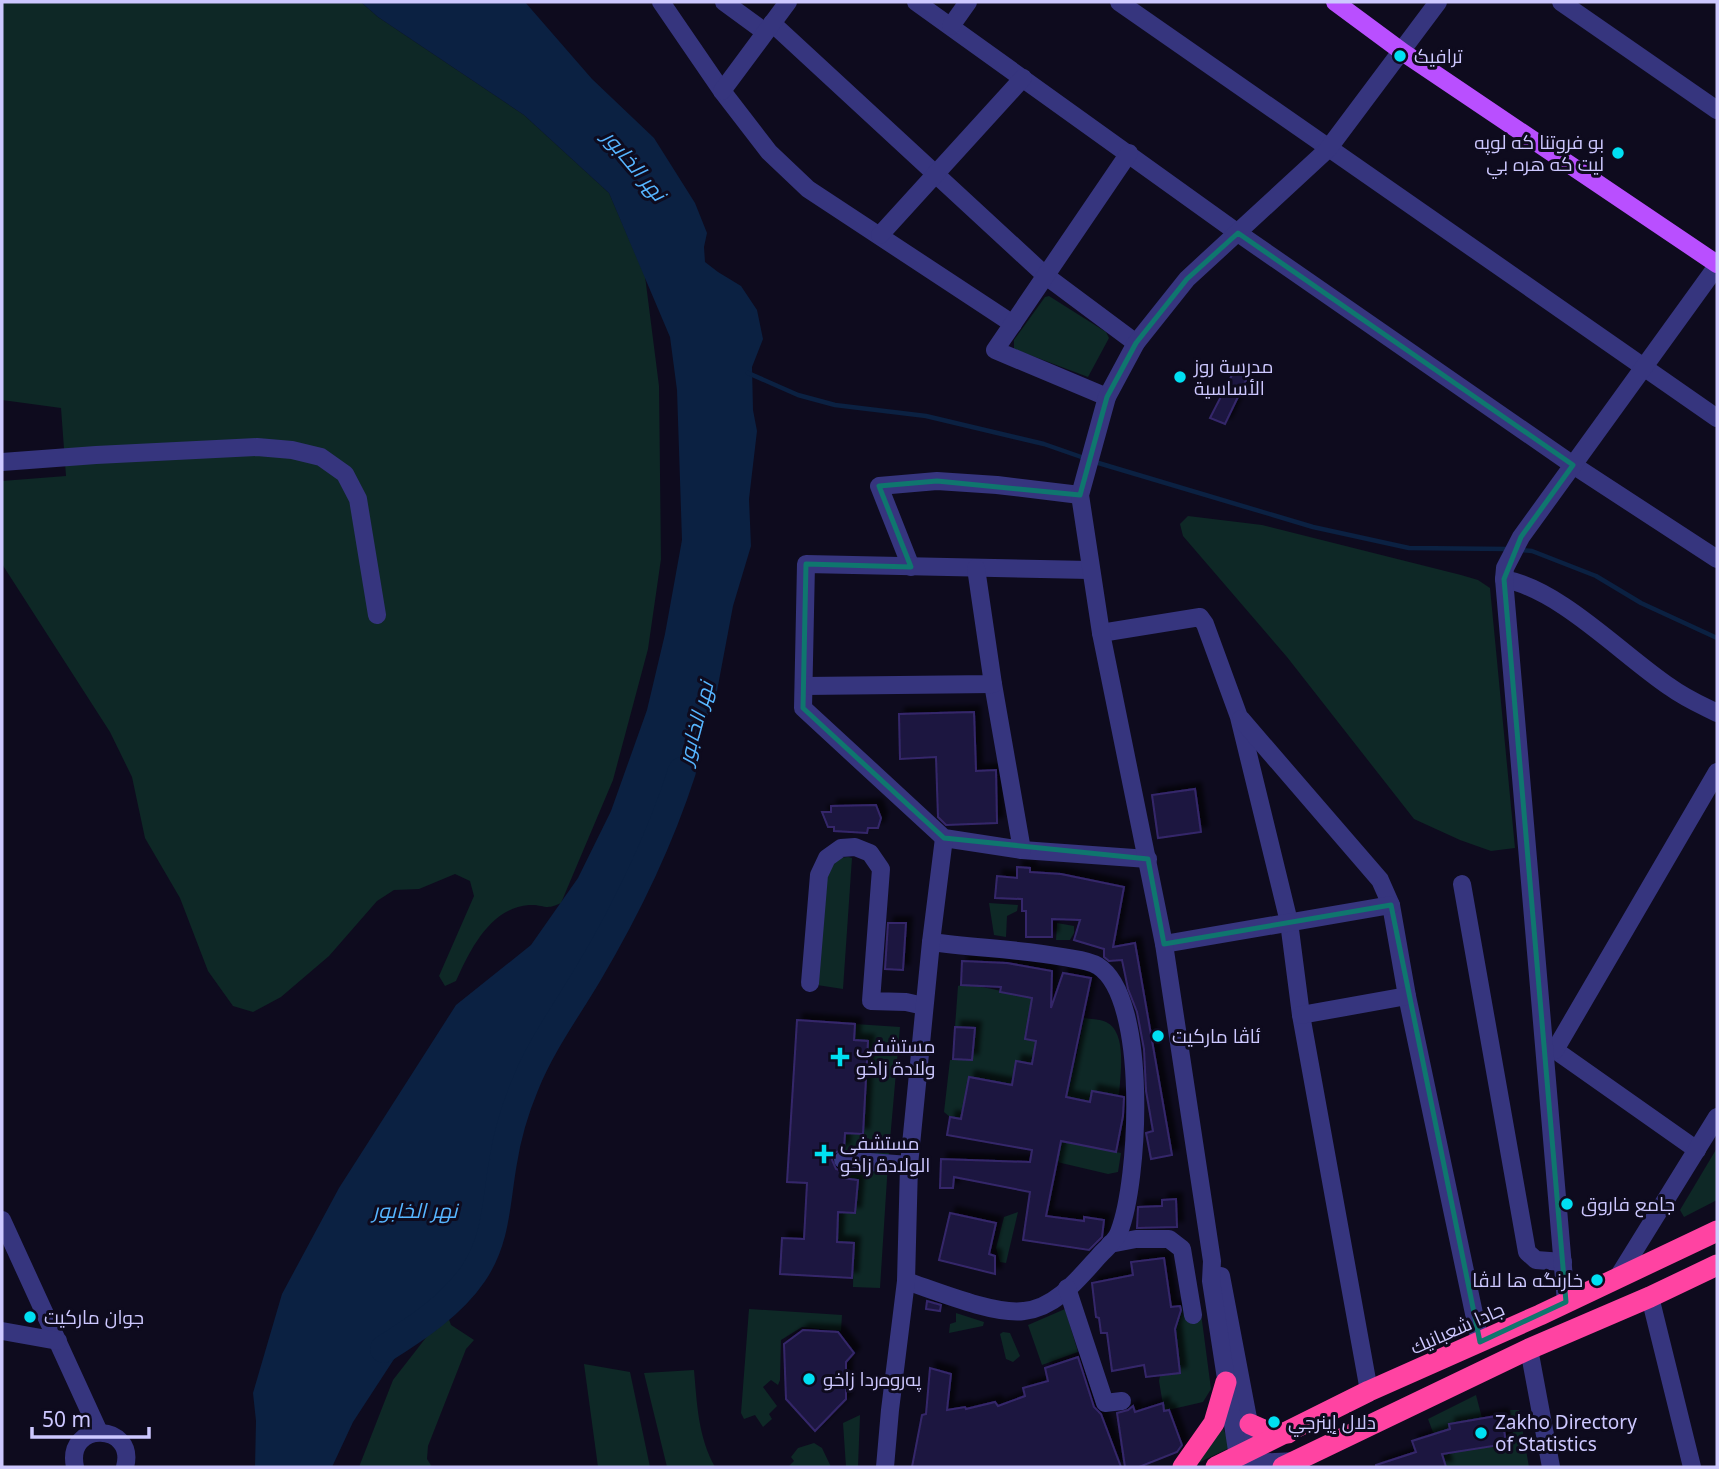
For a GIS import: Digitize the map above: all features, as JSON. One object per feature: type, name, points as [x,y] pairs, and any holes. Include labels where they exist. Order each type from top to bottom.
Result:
[{"type":"highway","name":"جادا شعبانيك","points":[[1216,1467],[1249,1459],[1288,1433],[1369,1391],[1717,1231]]},
{"type":"highway","points":[[1289,1464],[1529,1349],[1717,1265]]},
{"type":"highway","points":[[1183,1467],[1214,1423],[1226,1382]]},
{"type":"highway","points":[[1250,1424],[1268,1432],[1288,1433]]},
{"type":"main road","points":[[1335,2],[1403,52],[1717,265]]},
{"type":"street","points":[[662,2],[722,90],[769,152],[798,179],[1013,324]]},
{"type":"street","points":[[724,2],[768,27],[1046,276],[1136,344]]},
{"type":"street","points":[[722,90],[788,2]]},
{"type":"street","points":[[916,2],[1238,233],[1573,464],[1717,559]]},
{"type":"street","points":[[951,26],[968,2]]},
{"type":"street","points":[[1119,2],[1717,418]]},
{"type":"street","points":[[1249,1459],[1226,1382],[1211,1281],[1212,1261],[1164,944],[1101,633],[1080,495],[1105,404],[1136,344],[1187,279],[1328,149],[1438,2]]},
{"type":"street","points":[[1561,2],[1717,110]]},
{"type":"street","points":[[880,235],[1023,78]]},
{"type":"street","points":[[1105,404],[995,351],[1129,153]]},
{"type":"street","points":[[1566,1302],[1550,1050],[1504,574],[1521,537],[1717,265]]},
{"type":"street","points":[[2,462],[257,447],[292,450],[321,457],[345,474],[358,499],[377,615]]},
{"type":"street","points":[[911,567],[879,486],[937,481],[1080,495]]},
{"type":"street","points":[[1090,570],[806,564],[803,708],[944,838],[1022,850],[1148,859]]},
{"type":"street","points":[[976,568],[1022,850]]},
{"type":"street","points":[[1504,574],[1546,593],[1670,688],[1717,713]]},
{"type":"street","points":[[1101,633],[1200,617],[1205,624],[1239,717],[1289,922],[1300,1015],[1369,1391]]},
{"type":"street","points":[[804,685],[993,684]]},
{"type":"street","points":[[1239,717],[1380,880],[1391,905],[1407,996],[1480,1342]]},
{"type":"street","points":[[1550,1050],[1714,783]]},
{"type":"street","points":[[885,1467],[906,1281],[909,1165],[944,838]]},
{"type":"street","points":[[810,983],[819,875],[827,858],[841,848],[855,847],[870,853],[881,869],[871,1001],[906,1002],[924,1006]]},
{"type":"street","points":[[1462,884],[1527,1252],[1536,1260],[1563,1262]]},
{"type":"street","points":[[1164,944],[1391,905]]},
{"type":"street","points":[[906,1281],[961,1300],[1023,1312],[1045,1305],[1067,1288],[1118,1235],[1125,1214],[1134,1152],[1137,1097],[1126,1016],[1112,981],[1098,966],[1020,949],[931,942]]},
{"type":"street","points":[[1300,1015],[1407,996]]},
{"type":"street","points":[[1550,1050],[1697,1150]]},
{"type":"street","points":[[1618,1277],[1717,1117]]},
{"type":"street","points":[[843,1160],[909,1165]]},
{"type":"street","points":[[2,1220],[99,1432]]},
{"type":"street","points":[[1110,1244],[1136,1239],[1169,1239],[1182,1249],[1193,1315]]},
{"type":"street","points":[[1212,1261],[1223,1280],[1250,1424],[1249,1459]]},
{"type":"street","points":[[1067,1288],[1105,1403],[1122,1401]]},
{"type":"street","points":[[1650,1297],[1692,1467]]},
{"type":"street","points":[[2,1331],[58,1341]]},
{"type":"street","points":[[1529,1349],[1551,1467]]},
{"type":"street","points":[[75,1467],[78,1445],[90,1434],[99,1432],[108,1433],[122,1444],[127,1465]]},
{"type":"street","points":[[1249,1459],[1289,1464]]},
{"type":"highlighted area","points":[[1238,233],[1573,465],[1521,537],[1504,579],[1566,1302],[1480,1342],[1391,905],[1164,944],[1148,859],[944,838],[803,708],[806,564],[911,567],[879,486],[937,481],[1080,495],[1107,397],[1136,343],[1187,279]]},
{"type":"green space","points":[[2,2],[361,2],[378,17],[524,115],[609,193],[645,276],[659,386],[661,559],[648,649],[613,780],[561,903],[548,907],[529,905],[515,908],[492,922],[475,944],[456,981],[445,986],[439,976],[474,896],[470,881],[455,874],[419,889],[394,890],[377,901],[329,956],[281,997],[253,1012],[233,1006],[208,971],[180,898],[145,838],[132,777],[110,732],[2,564],[2,481],[66,476],[61,408],[2,400]]},
{"type":"green space","points":[[1049,296],[1106,332],[1109,338],[1088,377],[1014,349],[1014,340],[1045,297]]},
{"type":"green space","points":[[1188,516],[1262,525],[1461,575],[1478,580],[1490,588],[1515,848],[1491,851],[1414,819],[1287,657],[1183,536],[1180,524]]},
{"type":"green space","points":[[839,858],[852,858],[843,989],[817,985],[828,867]]},
{"type":"green space","points":[[989,903],[1018,905],[1017,911],[1007,916],[1006,937],[994,935]]},
{"type":"green space","points":[[1057,923],[1074,926],[1070,940],[1056,940]]},
{"type":"green space","points":[[958,986],[1032,998],[1025,1038],[1036,1041],[1032,1064],[1016,1061],[1010,1093],[992,1081],[969,1077],[961,1119],[950,1117],[944,1112],[950,1060],[972,1060],[975,1028],[955,1027]]},
{"type":"green space","points":[[1084,1018],[1106,1022],[1113,1027],[1117,1035],[1121,1056],[1119,1097],[1093,1091],[1090,1102],[1064,1110],[1071,1069],[1062,1057],[1076,1059]]},
{"type":"green space","points":[[855,1024],[900,1027],[880,1288],[853,1287],[854,1243],[837,1242],[838,1212],[858,1180],[842,1178],[845,1133],[863,1133],[868,1042],[854,1040]]},
{"type":"green space","points":[[1061,1141],[1121,1153],[1118,1172],[1108,1174],[1057,1162]]},
{"type":"green space","points":[[1717,1148],[1717,1200],[1684,1217],[1680,1210]]},
{"type":"green space","points":[[1018,1212],[1006,1263],[1000,1262],[996,1248],[1004,1217]]},
{"type":"green space","points":[[1182,1305],[1201,1313],[1211,1389],[1203,1402],[1164,1411],[1159,1381],[1160,1376],[1180,1373],[1174,1329]]},
{"type":"green space","points":[[749,1309],[842,1315],[841,1331],[802,1327],[781,1340],[780,1380],[778,1385],[771,1380],[763,1387],[777,1406],[769,1414],[772,1419],[763,1427],[755,1415],[744,1419],[741,1413]]},
{"type":"green space","points":[[1065,1309],[1078,1352],[1042,1365],[1028,1325]]},
{"type":"green space","points":[[446,1312],[451,1325],[474,1340],[466,1349],[428,1446],[427,1459],[432,1467],[359,1467],[393,1380]]},
{"type":"green space","points":[[956,1313],[984,1322],[983,1326],[949,1333],[950,1324],[956,1322]]},
{"type":"green space","points":[[1010,1333],[1020,1356],[1013,1362],[1006,1359],[1000,1334]]},
{"type":"green space","points":[[584,1364],[630,1372],[650,1467],[598,1467]]},
{"type":"green space","points":[[694,1370],[702,1432],[715,1467],[667,1467],[644,1373]]},
{"type":"green space","points":[[1476,1395],[1482,1418],[1449,1424],[1453,1452],[1514,1443],[1510,1410],[1519,1410],[1529,1467],[1446,1467],[1428,1419]]},
{"type":"green space","points":[[860,1415],[858,1467],[846,1467],[843,1423]]},
{"type":"green space","points":[[1221,1423],[1231,1447],[1194,1465]]},
{"type":"green space","points":[[814,1443],[822,1448],[831,1467],[788,1467],[794,1461],[791,1457],[798,1448]]},
{"type":"water","name":"نهر الخابور","points":[[361,2],[525,2],[592,79],[654,138],[695,203],[707,233],[705,262],[741,286],[757,310],[763,339],[752,367],[753,410],[757,431],[749,499],[751,546],[733,606],[717,691],[695,750],[649,850],[600,933],[547,1035],[513,1115],[486,1246],[455,1283],[426,1310],[353,1422],[332,1467],[255,1467],[256,1421],[253,1393],[282,1294],[339,1188],[456,1005],[531,945],[578,878],[611,811],[647,710],[665,634],[682,540],[677,390],[670,337],[609,193],[524,115],[378,17]]},
{"type":"building","points":[[1234,371],[1248,376],[1225,424],[1210,418]]},
{"type":"building","points":[[974,712],[976,771],[996,770],[997,823],[946,825],[938,817],[936,757],[900,759],[899,714]]},
{"type":"building","points":[[1195,789],[1201,832],[1158,838],[1152,795]]},
{"type":"building","points":[[876,805],[881,818],[878,828],[868,828],[867,833],[834,831],[834,827],[828,827],[822,812],[831,812],[831,806]]},
{"type":"building","points":[[1017,867],[1030,868],[1030,872],[1061,874],[1124,887],[1113,947],[1135,943],[1172,1155],[1151,1159],[1146,1133],[1153,1131],[1146,1091],[1144,1049],[1122,960],[1109,961],[1104,957],[1104,949],[1074,940],[1080,920],[1052,919],[1052,937],[1026,937],[1026,911],[1022,911],[1022,899],[995,898],[997,876],[1017,878]]},
{"type":"building","points":[[888,923],[906,923],[903,970],[885,969]]},
{"type":"building","points":[[962,961],[1007,963],[1052,971],[1051,1008],[1063,973],[1091,978],[1066,1097],[1090,1102],[1092,1091],[1124,1097],[1123,1116],[1116,1152],[1061,1141],[1046,1216],[1084,1221],[1084,1217],[1104,1220],[1102,1237],[1089,1250],[1023,1240],[1030,1192],[954,1177],[953,1188],[940,1188],[941,1159],[1030,1162],[1032,1150],[947,1135],[950,1117],[961,1119],[969,1077],[1012,1085],[1016,1061],[1032,1064],[1036,1041],[1025,1039],[1032,998],[1000,992],[1001,987],[961,985]]},
{"type":"building","points":[[797,1020],[855,1024],[854,1040],[868,1041],[863,1134],[845,1133],[844,1149],[834,1153],[832,1160],[836,1169],[842,1171],[842,1178],[858,1180],[855,1213],[838,1212],[837,1242],[854,1243],[852,1278],[780,1274],[782,1238],[804,1239],[807,1183],[787,1182]]},
{"type":"building","points":[[955,1027],[975,1028],[972,1060],[953,1059]]},
{"type":"building","points":[[1176,1199],[1177,1227],[1137,1228],[1138,1207],[1162,1206],[1162,1200]]},
{"type":"building","points":[[950,1213],[996,1223],[989,1254],[995,1256],[995,1274],[939,1260]]},
{"type":"building","points":[[1164,1258],[1171,1307],[1180,1306],[1181,1310],[1175,1329],[1180,1373],[1146,1377],[1144,1365],[1112,1371],[1107,1333],[1101,1333],[1099,1318],[1096,1317],[1092,1283],[1133,1275],[1131,1262]]},
{"type":"building","points":[[927,1301],[941,1305],[940,1311],[926,1309]]},
{"type":"building","points":[[803,1330],[838,1332],[854,1353],[846,1362],[846,1399],[815,1431],[786,1399],[784,1344]]},
{"type":"building","points":[[1078,1357],[1094,1407],[1101,1414],[1121,1467],[912,1467],[922,1415],[926,1414],[930,1368],[951,1374],[947,1410],[966,1409],[995,1402],[998,1406],[1025,1396],[1023,1388],[1048,1381],[1045,1368]]},
{"type":"building","points":[[1163,1403],[1164,1411],[1169,1410],[1182,1445],[1177,1452],[1139,1467],[1125,1467],[1117,1413],[1133,1406],[1135,1412]]},
{"type":"building","points":[[1502,1415],[1506,1444],[1442,1454],[1446,1467],[1376,1467],[1416,1452],[1412,1441],[1450,1429],[1449,1424]]},
{"type":"waterway","points":[[748,373],[798,395],[835,405],[926,416],[1044,444],[1087,459]]},
{"type":"waterway","points":[[1095,462],[1313,527],[1409,548],[1509,549]]},
{"type":"waterway","points":[[1521,550],[1532,551],[1596,576],[1641,603],[1717,638]]},
{"type":"waterway","name":"نهر الخابور","points":[[384,1349],[444,1306],[455,1296],[481,1261],[494,1220],[509,1133],[531,1070],[628,900],[663,824],[682,771]]},
{"type":"place","name":"ترافیک","points":[[1400,56]]},
{"type":"place","name":"بو فروتنا كه لوپه ليت كه هره بي","points":[[1618,153]]},
{"type":"place","name":"مدرسة روز الأساسية","points":[[1180,377]]},
{"type":"place","name":"ئاڤا ماركيت","points":[[1158,1036]]},
{"type":"place","name":"مستشفى ولادة زاخو","points":[[840,1057]]},
{"type":"place","name":"مستشفى الولادة زاخو","points":[[824,1154]]},
{"type":"place","name":"جامع فاروق","points":[[1567,1204]]},
{"type":"place","name":"خارنگه ها لاڤا","points":[[1597,1280]]},
{"type":"place","name":"جوان ماركيت","points":[[30,1317]]},
{"type":"place","name":"په‌روه‌ردا زاخو","points":[[809,1379]]},
{"type":"place","name":"دلال إينرجي","points":[[1274,1422]]},
{"type":"place","name":"Zakho Directory of Statistics","points":[[1481,1433]]}]
